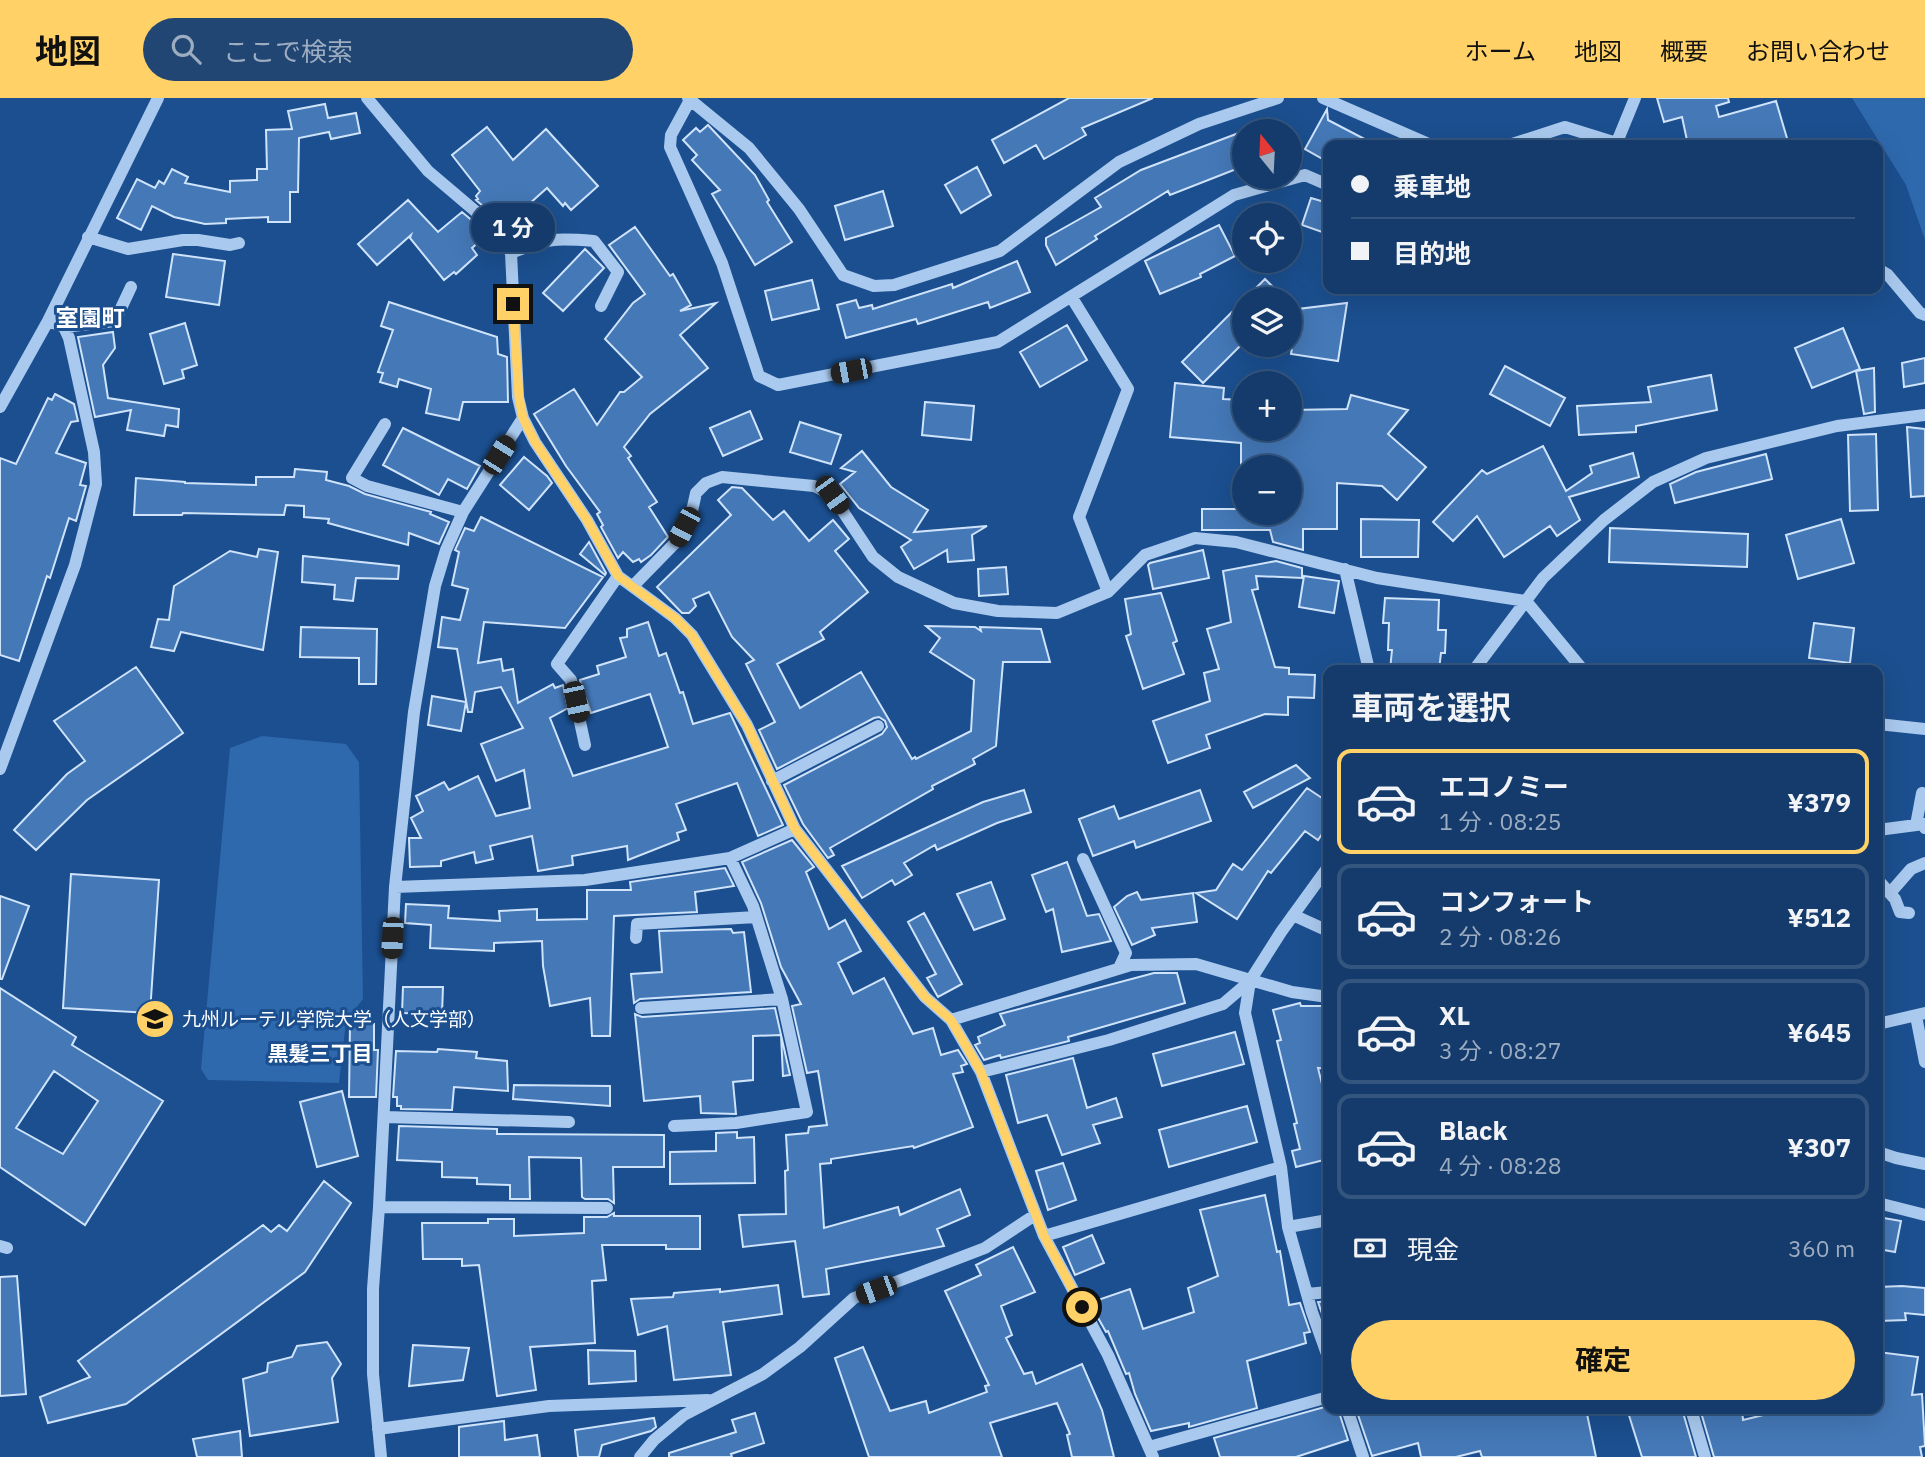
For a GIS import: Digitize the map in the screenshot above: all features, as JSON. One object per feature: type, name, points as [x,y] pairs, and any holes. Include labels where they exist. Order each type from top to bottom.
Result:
[{"type":"street","points":[[0,407],[48,321],[158,98]]},
{"type":"street","points":[[367,98],[428,171],[456,192],[494,227],[511,253],[515,361],[523,418],[535,442],[587,520],[618,576],[675,618],[692,635],[747,725],[795,829],[925,997],[951,1020],[981,1072],[1044,1236],[1108,1355],[1151,1452],[1323,1399]]},
{"type":"street","points":[[1278,98],[1199,124],[1119,162],[1000,251],[894,285],[874,286],[843,275],[799,209],[748,148],[689,99],[671,135],[670,147],[722,264],[760,376],[778,385],[998,342],[1234,195],[1304,175],[1323,183]]},
{"type":"street","points":[[1323,98],[1420,140]]},
{"type":"street","points":[[1621,140],[1635,98]]},
{"type":"street","points":[[1525,140],[1565,127],[1610,140]]},
{"type":"street","points":[[88,237],[128,249],[183,240],[230,245],[239,243]]},
{"type":"street","points":[[511,253],[543,240],[556,238],[594,241],[618,272],[601,306]]},
{"type":"street","points":[[1883,272],[1920,313],[1925,315]]},
{"type":"street","points":[[48,321],[64,327],[114,321],[131,287]]},
{"type":"street","points":[[1072,298],[1128,389],[1079,517],[1108,593]]},
{"type":"street","points":[[0,769],[75,565],[96,484],[94,452],[69,338],[64,327]]},
{"type":"street","points":[[1478,665],[1543,578],[1604,520],[1653,482],[1706,458],[1837,426],[1925,415]]},
{"type":"street","points":[[381,1457],[373,1374],[373,1289],[395,887],[414,712],[430,611],[446,550],[463,512],[523,418]]},
{"type":"street","points":[[385,424],[352,478],[367,486],[463,512]]},
{"type":"street","points":[[633,586],[676,542],[692,511],[696,493],[705,483],[722,477],[814,486],[832,495],[873,557],[898,577],[954,603],[998,611],[1057,613],[1108,593],[1145,555],[1195,538],[1236,542],[1377,578],[1526,601],[1579,665]]},
{"type":"street","points":[[1345,569],[1368,665]]},
{"type":"street","points":[[585,745],[571,680],[557,664],[618,576]]},
{"type":"street","points":[[1883,725],[1925,729]]},
{"type":"street","points":[[772,781],[878,726]]},
{"type":"street","points":[[1883,830],[1921,827],[1922,793],[1925,794]]},
{"type":"street","points":[[395,887],[584,880],[730,859],[795,829]]},
{"type":"street","points":[[674,1126],[736,1123],[807,1112],[782,999],[756,917],[730,859]]},
{"type":"street","points":[[1083,859],[1126,953],[1119,968]]},
{"type":"street","points":[[1891,893],[1911,870],[1925,863]]},
{"type":"street","points":[[981,1072],[1109,1040],[1223,1004],[1250,981],[1323,874]]},
{"type":"street","points":[[1883,885],[1891,893],[1900,912],[1909,913]]},
{"type":"street","points":[[1293,915],[1323,929]]},
{"type":"street","points":[[636,938],[637,924],[756,917]]},
{"type":"street","points":[[951,1020],[1131,965],[1196,964],[1293,992],[1323,996]]},
{"type":"street","points":[[1250,981],[1245,1013],[1281,1167],[1288,1227],[1323,1342]]},
{"type":"street","points":[[641,1008],[782,999]]},
{"type":"street","points":[[1883,1023],[1921,1014],[1925,1062]]},
{"type":"street","points":[[384,1117],[569,1122]]},
{"type":"street","points":[[1883,1154],[1925,1164]]},
{"type":"street","points":[[1044,1236],[1281,1167]]},
{"type":"street","points":[[1883,1204],[1925,1215]]},
{"type":"street","points":[[379,1206],[607,1208]]},
{"type":"street","points":[[640,1457],[654,1440],[684,1415],[763,1374],[800,1347],[854,1298],[985,1248],[1035,1215]]},
{"type":"street","points":[[1288,1227],[1323,1221]]},
{"type":"street","points":[[1307,1294],[1323,1292]]},
{"type":"street","points":[[378,1429],[549,1406],[713,1400]]},
{"type":"street","points":[[1349,1414],[1363,1457]]},
{"type":"street","points":[[1692,1414],[1705,1457]]},
{"type":"shaded area","points":[[1852,98],[1925,98],[1925,240],[1906,185],[1883,148],[1883,140],[1878,140]]},
{"type":"shaded area","points":[[262,736],[346,744],[359,762],[363,999],[346,1021],[339,1083],[208,1080],[201,1069],[230,748]]},
{"type":"building","points":[[1069,98],[1153,98],[1082,128],[1086,135],[1044,159],[1036,145],[1004,163],[992,140]]},
{"type":"building","points":[[1657,98],[1728,98],[1729,102],[1716,106],[1719,117],[1776,101],[1788,140],[1687,140],[1682,117],[1664,122]]},
{"type":"building","points":[[325,104],[328,118],[356,113],[360,133],[331,139],[329,132],[299,138],[298,192],[290,192],[290,222],[268,222],[268,217],[226,219],[226,223],[205,224],[174,217],[152,206],[141,230],[117,218],[137,179],[155,188],[159,181],[164,184],[172,169],[188,177],[185,183],[230,192],[230,181],[257,180],[257,169],[267,169],[266,130],[292,129],[288,111]]},
{"type":"building","points":[[1327,109],[1328,120],[1366,140],[1323,140],[1323,159],[1305,149]]},
{"type":"building","points":[[708,125],[755,175],[769,200],[767,202],[792,242],[755,265],[712,194],[720,190],[692,160],[697,155],[683,140],[696,128],[700,132]]},
{"type":"building","points":[[487,127],[513,160],[546,129],[598,186],[571,210],[565,203],[563,206],[547,188],[509,222],[506,219],[502,223],[476,200],[480,191],[452,155]]},
{"type":"building","points":[[1232,136],[1232,171],[1170,195],[1168,191],[1095,236],[1097,239],[1056,265],[1046,245],[1046,238],[1101,207],[1095,198],[1141,170]]},
{"type":"building","points":[[977,167],[991,195],[961,213],[945,185]]},
{"type":"building","points":[[883,191],[893,226],[845,240],[835,206]]},
{"type":"building","points":[[1311,198],[1323,202],[1323,232],[1302,225]]},
{"type":"building","points":[[408,200],[438,232],[462,212],[488,234],[472,248],[477,255],[456,274],[454,272],[444,280],[410,238],[411,235],[377,265],[358,244]]},
{"type":"building","points":[[1219,225],[1232,250],[1232,258],[1200,274],[1201,277],[1160,294],[1145,261]]},
{"type":"building","points":[[635,227],[670,276],[673,274],[691,305],[680,311],[716,303],[680,335],[708,368],[650,414],[624,447],[631,456],[628,458],[657,502],[649,507],[668,537],[641,562],[639,559],[633,562],[623,552],[618,558],[601,527],[603,525],[597,514],[600,512],[566,466],[534,414],[574,389],[597,425],[620,392],[624,392],[642,377],[605,339],[633,303],[645,294],[609,245]]},
{"type":"building","points":[[585,249],[604,268],[563,311],[543,293]]},
{"type":"building","points":[[173,254],[225,261],[219,305],[166,297]]},
{"type":"building","points":[[1017,261],[1030,292],[990,308],[988,302],[918,324],[916,319],[846,338],[837,305],[856,300],[859,308],[872,305],[873,309],[952,284],[953,288]]},
{"type":"building","points":[[1265,279],[1273,287],[1257,287]]},
{"type":"building","points":[[812,280],[819,309],[772,320],[765,291]]},
{"type":"building","points":[[389,302],[497,337],[498,354],[507,357],[508,402],[463,402],[459,420],[426,413],[431,389],[399,379],[397,387],[380,382],[383,373],[378,372],[393,330],[381,326]]},
{"type":"building","points":[[1347,303],[1338,361],[1302,356],[1302,309]]},
{"type":"building","points":[[1232,312],[1232,354],[1203,383],[1182,362]]},
{"type":"building","points":[[185,323],[197,365],[182,370],[184,378],[164,384],[150,334]]},
{"type":"building","points":[[1067,325],[1087,360],[1040,387],[1020,352]]},
{"type":"building","points":[[1843,328],[1860,369],[1812,388],[1795,348]]},
{"type":"building","points":[[113,332],[115,348],[103,365],[108,398],[179,409],[178,427],[166,425],[164,436],[127,430],[131,410],[95,417],[78,337]]},
{"type":"building","points":[[1925,358],[1925,383],[1904,387],[1902,363]]},
{"type":"building","points":[[1505,366],[1565,398],[1550,426],[1490,394]]},
{"type":"building","points":[[1874,368],[1875,412],[1864,414],[1856,371]]},
{"type":"building","points":[[1711,375],[1717,410],[1636,426],[1636,432],[1579,435],[1577,406],[1651,402],[1648,387]]},
{"type":"building","points":[[1175,383],[1224,388],[1223,399],[1232,399],[1232,441],[1302,441],[1302,410],[1347,409],[1351,395],[1408,410],[1388,434],[1426,467],[1397,500],[1382,486],[1337,483],[1337,529],[1303,529],[1303,550],[1273,542],[1270,530],[1202,530],[1202,509],[1232,509],[1232,525],[1302,525],[1302,455],[1241,455],[1241,443],[1170,437]]},
{"type":"building","points":[[55,394],[74,404],[78,421],[71,422],[56,453],[86,463],[80,485],[86,486],[76,521],[69,518],[19,661],[0,655],[0,458],[16,464],[48,398],[52,400]]},
{"type":"building","points":[[925,402],[974,406],[971,440],[922,435]]},
{"type":"building","points":[[750,411],[762,439],[723,456],[710,428]]},
{"type":"building","points":[[800,422],[841,435],[831,464],[790,452]]},
{"type":"building","points":[[1907,427],[1925,429],[1925,496],[1911,497]]},
{"type":"building","points":[[403,428],[480,466],[467,489],[448,479],[439,495],[383,465]]},
{"type":"building","points":[[1876,434],[1878,510],[1850,511],[1848,435]]},
{"type":"building","points":[[1543,446],[1566,491],[1592,473],[1590,466],[1633,453],[1639,477],[1569,497],[1580,520],[1557,536],[1550,526],[1504,557],[1477,516],[1453,541],[1433,522],[1482,470],[1487,474]]},
{"type":"building","points":[[862,451],[891,487],[928,510],[914,532],[987,526],[972,535],[974,560],[948,562],[947,550],[914,569],[901,547],[911,540],[859,508],[840,484],[855,472],[841,468]]},
{"type":"building","points":[[1766,454],[1772,479],[1675,503],[1670,484],[1696,472]]},
{"type":"building","points":[[524,457],[552,483],[529,510],[500,485]]},
{"type":"building","points":[[295,469],[327,472],[326,480],[431,512],[430,514],[449,522],[439,544],[409,533],[408,545],[328,523],[329,519],[304,517],[304,506],[286,505],[284,515],[134,515],[136,478],[185,483],[256,485],[256,477],[294,477]]},
{"type":"building","points":[[732,487],[742,488],[773,520],[784,511],[809,541],[833,520],[849,539],[835,551],[868,592],[820,632],[824,639],[777,664],[800,708],[861,672],[912,759],[916,759],[971,731],[974,680],[930,652],[940,638],[926,626],[975,627],[981,631],[980,627],[1041,629],[1050,662],[1003,662],[996,746],[973,759],[975,764],[932,786],[933,789],[830,848],[834,855],[828,858],[803,824],[784,785],[882,734],[887,727],[885,721],[879,717],[874,718],[777,769],[759,730],[775,722],[746,664],[754,660],[732,637],[709,592],[693,599],[696,606],[689,613],[682,613],[657,587],[731,515],[718,500]]},
{"type":"building","points":[[481,517],[603,577],[565,628],[484,622],[478,663],[501,659],[503,671],[513,669],[518,703],[553,684],[555,688],[563,685],[568,708],[550,718],[573,776],[668,747],[650,694],[591,713],[586,699],[584,700],[580,680],[599,674],[597,666],[626,657],[620,638],[627,637],[627,629],[648,622],[659,656],[666,653],[693,724],[730,713],[783,825],[758,836],[737,783],[676,804],[686,830],[677,833],[679,840],[628,860],[627,846],[572,856],[573,865],[538,871],[532,836],[490,846],[493,859],[476,863],[474,852],[441,861],[441,866],[410,867],[409,838],[421,838],[411,818],[423,811],[416,796],[444,782],[449,790],[478,776],[496,816],[530,808],[524,770],[496,781],[481,744],[523,728],[501,687],[475,692],[472,712],[468,712],[457,649],[438,647],[442,617],[460,620],[468,589],[452,585],[459,552],[455,550],[465,528],[474,531]]},
{"type":"building","points":[[1361,519],[1419,520],[1418,557],[1361,557]]},
{"type":"building","points":[[1841,519],[1854,563],[1798,579],[1786,535]]},
{"type":"building","points":[[1610,528],[1748,534],[1747,567],[1609,562]]},
{"type":"building","points":[[589,542],[606,573],[605,575],[580,554]]},
{"type":"building","points":[[259,549],[278,552],[263,650],[181,632],[174,651],[151,647],[158,619],[169,620],[174,586],[230,551],[257,557]]},
{"type":"building","points":[[1203,550],[1209,578],[1153,589],[1148,565],[1150,563]]},
{"type":"building","points":[[303,556],[399,566],[398,579],[356,578],[353,601],[334,599],[335,585],[302,582]]},
{"type":"building","points":[[1276,561],[1302,568],[1302,578],[1256,576],[1258,589],[1252,590],[1275,667],[1289,668],[1289,674],[1315,675],[1314,698],[1288,697],[1288,715],[1265,714],[1206,735],[1210,748],[1168,763],[1153,721],[1210,701],[1204,673],[1219,669],[1207,629],[1231,622],[1223,571]]},
{"type":"building","points":[[1006,567],[1008,594],[979,596],[978,569]]},
{"type":"building","points":[[1304,576],[1339,581],[1334,613],[1299,607]]},
{"type":"building","points":[[1161,593],[1177,641],[1173,643],[1184,674],[1143,689],[1126,636],[1131,634],[1125,599]]},
{"type":"building","points":[[1385,598],[1439,600],[1438,630],[1446,630],[1445,653],[1441,653],[1440,665],[1390,665],[1389,623],[1383,623]]},
{"type":"building","points":[[1814,623],[1854,628],[1850,663],[1809,658]]},
{"type":"building","points":[[301,627],[377,629],[376,684],[359,684],[359,658],[300,657]]},
{"type":"building","points":[[136,667],[183,733],[87,800],[36,850],[14,830],[67,774],[85,761],[54,721]]},
{"type":"building","points":[[432,696],[466,702],[461,731],[428,725]]},
{"type":"building","points":[[1296,765],[1310,778],[1253,808],[1244,792]]},
{"type":"building","points":[[1307,788],[1323,799],[1323,832],[1318,840],[1305,831],[1271,873],[1268,871],[1237,919],[1196,893],[1216,890],[1233,864],[1242,870]]},
{"type":"building","points":[[1024,790],[1031,812],[997,823],[937,850],[935,845],[904,863],[912,875],[895,885],[892,880],[862,898],[842,866],[983,802]]},
{"type":"building","points":[[1200,790],[1211,821],[1136,848],[1134,841],[1093,856],[1079,819],[1114,806],[1119,819]]},
{"type":"building","points":[[792,840],[814,867],[806,872],[829,929],[845,920],[861,951],[838,963],[853,994],[884,978],[913,1034],[933,1028],[941,1055],[958,1050],[967,1064],[961,1066],[963,1072],[953,1074],[973,1127],[914,1148],[913,1146],[831,1159],[831,1163],[820,1164],[824,1228],[898,1207],[900,1215],[960,1189],[970,1215],[937,1229],[944,1246],[826,1269],[829,1294],[803,1297],[795,1241],[743,1247],[739,1215],[786,1214],[786,1135],[808,1133],[809,1127],[827,1125],[818,1071],[807,1073],[792,1006],[801,1004],[781,967],[761,903],[742,862]]},
{"type":"building","points":[[1067,862],[1087,916],[1099,914],[1111,941],[1062,952],[1053,909],[1046,912],[1032,875]]},
{"type":"building","points":[[725,868],[734,886],[695,892],[697,912],[614,916],[610,1036],[592,1036],[590,998],[550,1006],[542,941],[494,943],[494,951],[430,948],[431,925],[405,923],[406,904],[449,906],[448,918],[500,921],[499,911],[537,909],[537,920],[587,919],[587,890],[631,890],[630,882]]},
{"type":"building","points":[[71,874],[159,880],[150,1013],[63,1008]]},
{"type":"building","points":[[991,882],[1005,919],[974,930],[957,894]]},
{"type":"building","points":[[1137,892],[1141,900],[1193,893],[1197,922],[1152,928],[1155,935],[1132,945],[1114,907],[1127,896]]},
{"type":"building","points":[[0,896],[29,906],[2,979],[0,979]]},
{"type":"building","points":[[924,913],[962,984],[938,997],[927,978],[936,974],[908,922]]},
{"type":"building","points":[[731,929],[733,933],[744,932],[751,992],[640,999],[634,1003],[631,974],[662,972],[659,931]]},
{"type":"building","points":[[1154,973],[1177,973],[1185,1003],[1068,1037],[1069,1041],[1001,1058],[1000,1055],[984,1060],[975,1045],[980,1043],[978,1037],[1005,1025],[1000,1014]]},
{"type":"building","points":[[403,987],[443,987],[442,1014],[402,1013]]},
{"type":"building","points":[[0,988],[76,1037],[72,1045],[163,1101],[85,1225],[0,1167]],"holes":[[[54,1071],[98,1101],[63,1154],[16,1128]]]},
{"type":"building","points":[[1300,1003],[1301,1006],[1323,1006],[1323,1068],[1318,1068],[1323,1088],[1323,1160],[1296,1167],[1292,1151],[1300,1149],[1294,1124],[1297,1123],[1277,1041],[1281,1040],[1273,1010]]},
{"type":"building","points":[[775,1008],[790,1075],[783,1076],[781,1035],[753,1036],[753,1080],[733,1082],[736,1114],[701,1113],[700,1096],[644,1101],[635,1014],[642,1017]]},
{"type":"building","points":[[350,1024],[374,1024],[374,1050],[378,1050],[376,1097],[349,1097]]},
{"type":"building","points":[[1235,1032],[1244,1064],[1162,1086],[1153,1054]]},
{"type":"building","points":[[438,1049],[477,1052],[476,1058],[507,1061],[508,1091],[454,1087],[452,1110],[401,1109],[401,1106],[397,1106],[397,1097],[393,1097],[396,1051],[437,1052]]},
{"type":"building","points":[[1073,1058],[1087,1108],[1116,1098],[1122,1117],[1093,1125],[1100,1143],[1062,1155],[1047,1115],[1018,1123],[1006,1075]]},
{"type":"building","points":[[514,1085],[610,1086],[610,1106],[513,1099]]},
{"type":"building","points":[[342,1091],[358,1156],[317,1167],[300,1102]]},
{"type":"building","points":[[1247,1106],[1257,1142],[1169,1167],[1159,1130]]},
{"type":"building","points":[[399,1126],[497,1129],[497,1134],[664,1135],[664,1167],[613,1167],[614,1203],[608,1199],[582,1197],[581,1158],[529,1157],[530,1199],[510,1199],[510,1185],[477,1184],[477,1178],[442,1177],[442,1162],[397,1160]]},
{"type":"building","points":[[737,1132],[737,1138],[754,1137],[755,1183],[670,1184],[670,1152],[716,1151],[716,1133]]},
{"type":"building","points":[[1063,1163],[1076,1200],[1048,1210],[1036,1171]]},
{"type":"building","points":[[324,1181],[351,1203],[305,1272],[126,1404],[48,1423],[40,1397],[90,1377],[78,1361],[263,1225],[271,1232],[279,1225],[287,1231]]},
{"type":"building","points":[[1265,1195],[1277,1252],[1280,1251],[1289,1305],[1300,1303],[1310,1332],[1304,1333],[1306,1343],[1247,1361],[1257,1408],[1189,1427],[1189,1423],[1151,1431],[1129,1373],[1126,1374],[1092,1302],[1130,1289],[1143,1329],[1194,1312],[1188,1288],[1218,1276],[1200,1210]]},
{"type":"building","points":[[614,1213],[614,1216],[700,1216],[700,1249],[666,1249],[666,1245],[602,1245],[606,1280],[592,1281],[595,1343],[530,1347],[536,1390],[497,1396],[479,1265],[462,1266],[462,1259],[423,1259],[422,1223],[488,1223],[488,1219],[514,1219],[514,1236],[584,1233],[584,1217],[607,1217]]},
{"type":"building","points":[[1883,1218],[1901,1221],[1895,1252],[1883,1250]]},
{"type":"building","points":[[1092,1235],[1104,1263],[1075,1275],[1063,1247]]},
{"type":"building","points":[[1013,1247],[1035,1292],[1001,1306],[1012,1335],[1006,1338],[1024,1374],[1032,1372],[1036,1384],[1082,1364],[1102,1410],[1114,1457],[1072,1457],[1067,1435],[1070,1434],[1057,1403],[990,1423],[1002,1457],[869,1457],[835,1358],[863,1347],[890,1411],[926,1401],[929,1413],[987,1392],[985,1386],[989,1385],[945,1291],[981,1275],[976,1265]]},
{"type":"building","points":[[17,1276],[26,1394],[0,1396],[0,1277]]},
{"type":"building","points":[[778,1285],[782,1314],[723,1322],[731,1375],[674,1380],[667,1326],[638,1335],[631,1299]]},
{"type":"building","points":[[1883,1287],[1925,1288],[1925,1315],[1905,1313],[1906,1320],[1883,1321]]},
{"type":"building","points":[[1318,1302],[1323,1302],[1323,1316]]},
{"type":"building","points":[[327,1342],[341,1364],[332,1378],[338,1422],[250,1436],[243,1379],[267,1372],[268,1363],[292,1357],[297,1346]]},
{"type":"building","points":[[413,1345],[469,1348],[463,1380],[409,1386]]},
{"type":"building","points":[[588,1350],[635,1351],[636,1381],[589,1384]]},
{"type":"building","points":[[1883,1353],[1918,1357],[1912,1395],[1922,1394],[1925,1446],[1920,1447],[1922,1457],[1714,1457],[1701,1414],[1742,1414],[1743,1420],[1768,1414],[1883,1414]]},
{"type":"building","points":[[1323,1407],[1323,1414],[1340,1414],[1348,1440],[1296,1457],[1220,1457],[1214,1438]]},
{"type":"building","points":[[755,1413],[764,1443],[731,1454],[732,1457],[669,1457],[669,1453],[736,1432],[732,1420]]},
{"type":"building","points":[[1358,1414],[1587,1414],[1596,1457],[1482,1457],[1480,1451],[1456,1457],[1421,1457],[1418,1443],[1372,1456]]},
{"type":"building","points":[[1629,1414],[1683,1414],[1696,1457],[1642,1457]]},
{"type":"building","points":[[654,1418],[656,1427],[651,1431],[602,1445],[599,1457],[578,1457],[575,1430]]},
{"type":"building","points":[[504,1421],[505,1440],[537,1435],[540,1457],[459,1457],[459,1427]]},
{"type":"building","points":[[240,1431],[242,1457],[197,1457],[193,1439]]},
{"type":"place","name":"九州ルーテル学院大学（人文学部）","points":[[155,1019]]},
{"type":"district","name":"室園町","points":[[90,318]]},
{"type":"district","name":"黒髪三丁目","points":[[320,1054]]},
{"type":"route","points":[[513,304],[519,397],[523,418],[535,442],[587,520],[618,576],[675,618],[692,635],[747,725],[795,829],[925,997],[951,1020],[981,1072],[1044,1236],[1082,1307]]}]
